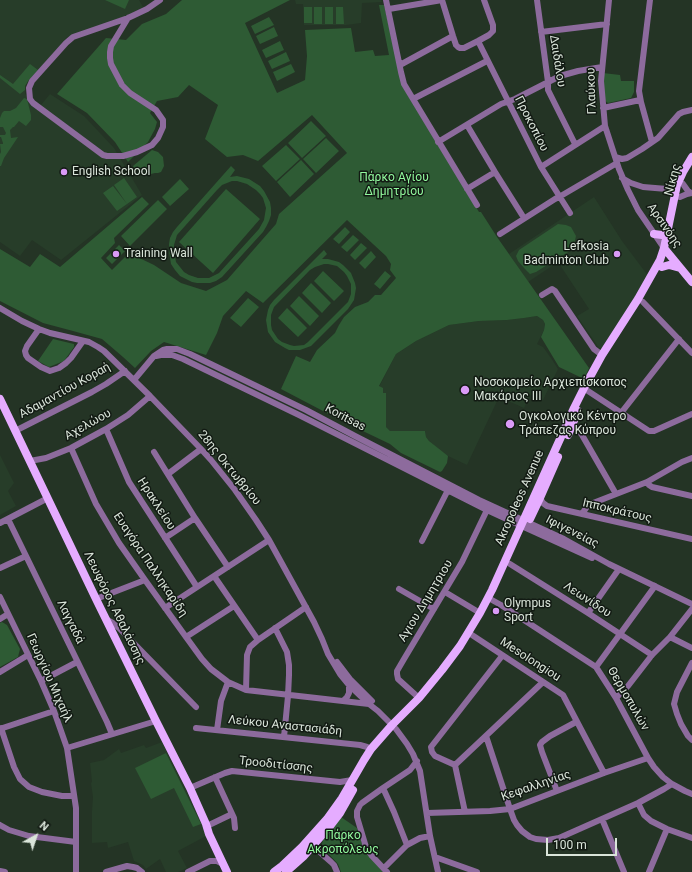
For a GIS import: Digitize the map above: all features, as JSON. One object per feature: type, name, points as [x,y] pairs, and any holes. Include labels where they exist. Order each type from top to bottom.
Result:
[{"type":"main road","name":"Νίκης","points":[[666,250],[680,184],[689,168],[691,159]]},
{"type":"main road","name":"Νίκης","points":[[666,250],[668,232],[678,197]]},
{"type":"main road","points":[[654,234],[662,235],[668,232]]},
{"type":"main road","name":"Akropoleos Avenue","points":[[394,727],[442,676],[472,635],[492,600],[510,564],[524,524],[540,498],[588,392],[607,358],[655,282],[662,267],[666,250]]},
{"type":"main road","name":"Akropoleos Avenue","points":[[394,727],[452,657],[480,613],[524,524],[585,386],[602,355],[638,300],[666,250]]},
{"type":"main road","name":"Αρσινόης","points":[[666,250],[692,282]]},
{"type":"main road","points":[[662,267],[669,265],[681,268]]},
{"type":"main road","name":"Λεωφόρος Αθαλάσσης","points":[[0,400],[106,620],[190,788],[225,868]]},
{"type":"main road","points":[[274,872],[297,853],[327,820],[371,749],[394,727]]},
{"type":"main road","points":[[286,872],[314,846],[340,813],[363,771],[394,727]]},
{"type":"main road","name":"Λεωφόρος Αθαλάσσης","points":[[207,826],[213,833],[232,872]]},
{"type":"street","points":[[128,18],[111,46],[111,64],[122,85],[133,95],[156,110],[163,120],[163,124],[161,132],[152,145],[137,152],[123,156],[110,157],[103,155],[33,103],[30,99],[29,88],[32,81],[69,40],[78,35],[128,18],[147,9],[160,0]]},
{"type":"street","points":[[386,0],[404,84],[477,205]]},
{"type":"street","points":[[388,9],[442,0],[456,45],[460,48],[464,48],[489,35],[493,30],[493,25],[484,0]]},
{"type":"street","name":"Δαιδάλου","points":[[537,0],[548,90],[575,144]]},
{"type":"street","name":"Γλαύκου","points":[[609,0],[601,81],[605,126],[622,178]]},
{"type":"street","points":[[650,0],[639,91],[640,100],[652,142]]},
{"type":"street","points":[[541,32],[607,24]]},
{"type":"street","points":[[400,65],[453,36]]},
{"type":"street","name":"Προκοπίου","points":[[478,41],[541,166],[570,213]]},
{"type":"street","points":[[413,99],[488,61]]},
{"type":"street","points":[[438,142],[501,104],[515,99],[566,73],[602,67]]},
{"type":"street","points":[[603,108],[640,100]]},
{"type":"street","points":[[500,234],[555,199],[642,150],[658,138],[678,114],[692,110]]},
{"type":"street","points":[[467,125],[524,218]]},
{"type":"street","points":[[541,166],[605,126]]},
{"type":"street","points":[[617,163],[621,159],[627,158]]},
{"type":"street","points":[[467,189],[495,172]]},
{"type":"street","points":[[622,178],[643,187],[667,189],[680,184],[691,193]]},
{"type":"street","points":[[622,178],[633,200]]},
{"type":"street","points":[[633,200],[635,192],[643,187]]},
{"type":"street","points":[[667,189],[678,197],[691,193]]},
{"type":"street","name":"Αρσινόης","points":[[633,200],[654,234],[666,250]]},
{"type":"street","points":[[542,295],[552,289],[555,291],[576,319],[594,349],[602,355]]},
{"type":"street","points":[[643,302],[692,353]]},
{"type":"street","name":"28ης Οκτωβρίου","points":[[0,308],[39,329],[89,342],[98,347],[111,357],[211,460],[256,520],[269,540],[306,607],[334,665],[349,685],[394,727],[407,744],[417,761],[438,872]]},
{"type":"street","points":[[39,329],[27,346],[26,355],[41,367],[50,371],[66,363],[83,341]]},
{"type":"street","points":[[621,413],[679,339]]},
{"type":"street","name":"Koritsas","points":[[134,380],[154,356],[163,350],[171,348],[177,349],[306,410],[524,524]]},
{"type":"street","name":"Koritsas","points":[[154,356],[167,354],[183,359],[487,510],[524,524]]},
{"type":"street","name":"Αδαμαντίου Κοραή","points":[[16,431],[92,392],[125,371]]},
{"type":"street","points":[[588,392],[649,431],[654,431],[692,414]]},
{"type":"street","name":"Αχελώου","points":[[30,461],[46,458],[71,448],[128,415],[150,396]]},
{"type":"street","points":[[573,424],[582,435],[616,494]]},
{"type":"street","name":"Ηρακλείου","points":[[106,428],[129,482],[197,587]]},
{"type":"street","name":"Ευαγόρα Παλληκαρίδη","points":[[71,448],[96,504],[104,518],[144,580],[207,665],[228,682],[246,690],[288,696],[369,704]]},
{"type":"street","points":[[168,474],[201,449]]},
{"type":"street","points":[[154,452],[195,518],[228,567]]},
{"type":"street","points":[[582,514],[588,505],[647,482],[692,458]]},
{"type":"street","points":[[647,482],[652,487],[692,496]]},
{"type":"street","points":[[422,541],[448,490]]},
{"type":"street","points":[[0,524],[48,498]]},
{"type":"street","name":"Ιπποκράτους","points":[[540,498],[547,506],[692,539]]},
{"type":"street","name":"Αγιου Δημητριου","points":[[419,698],[398,679],[397,671],[462,562],[487,510]]},
{"type":"street","points":[[165,538],[195,518]]},
{"type":"street","name":"Λαγγαδά","points":[[8,519],[112,734]]},
{"type":"street","name":"Ιφιγενείας","points":[[524,524],[574,544],[609,564],[692,604]]},
{"type":"street","points":[[165,608],[269,540]]},
{"type":"street","points":[[0,568],[26,556]]},
{"type":"street","name":"Λεωνίδου","points":[[510,564],[588,613],[652,656]]},
{"type":"street","points":[[588,613],[619,569]]},
{"type":"street","points":[[214,576],[258,640]]},
{"type":"street","points":[[96,599],[144,580]]},
{"type":"street","points":[[596,667],[654,586]]},
{"type":"street","points":[[399,589],[434,609]]},
{"type":"street","points":[[445,592],[480,613]]},
{"type":"street","name":"Γεωργίου Μιχαήλ","points":[[0,597],[41,681],[54,711],[67,748],[76,808],[76,872]]},
{"type":"street","name":"Θερμοπυλών","points":[[492,600],[596,667],[616,698],[648,758],[659,773],[672,784],[692,794]]},
{"type":"street","points":[[186,637],[234,606]]},
{"type":"street","points":[[246,690],[247,655],[250,646],[306,607]]},
{"type":"street","points":[[616,698],[670,637],[692,609]]},
{"type":"street","points":[[0,619],[8,614]]},
{"type":"street","points":[[106,620],[113,623],[196,707]]},
{"type":"street","points":[[275,628],[287,652],[290,675],[284,737]]},
{"type":"street","name":"Mesolongiou","points":[[472,635],[563,695],[604,773]]},
{"type":"street","points":[[670,637],[692,648]]},
{"type":"street","name":"28ης Οκτωβρίου","points":[[322,639],[339,665],[372,702],[378,711]]},
{"type":"street","points":[[0,672],[28,655]]},
{"type":"street","points":[[455,765],[435,756],[431,750],[432,745],[502,656]]},
{"type":"street","points":[[41,681],[77,662]]},
{"type":"street","points":[[692,663],[677,692],[674,704],[681,724],[692,740]]},
{"type":"street","points":[[217,730],[221,697],[228,682]]},
{"type":"street","points":[[455,765],[543,682]]},
{"type":"street","points":[[343,701],[349,693],[349,685]]},
{"type":"street","points":[[54,711],[1,729],[14,767],[20,779],[29,787],[42,792],[62,796],[74,796]]},
{"type":"street","points":[[67,748],[156,721]]},
{"type":"street","points":[[557,791],[540,745],[550,736],[576,722]]},
{"type":"street","name":"Λεύκου Αναστασιάδη","points":[[196,728],[360,745],[371,749]]},
{"type":"street","points":[[486,736],[510,809],[517,825],[530,837],[539,840],[556,839],[638,803],[672,784]]},
{"type":"street","name":"Κεφαλληνίας","points":[[426,813],[510,809],[648,758]]},
{"type":"street","points":[[417,761],[410,770],[382,788],[360,805],[357,811],[357,816],[366,847],[385,870],[407,845],[420,838],[430,836]]},
{"type":"street","points":[[455,765],[465,812]]},
{"type":"street","name":"Τροοδιτίσσης","points":[[190,788],[228,772],[340,782],[352,780]]},
{"type":"street","points":[[215,777],[235,820],[235,828]]},
{"type":"street","points":[[340,782],[345,786],[346,791]]},
{"type":"street","points":[[382,788],[394,812],[407,845]]},
{"type":"street","points":[[638,803],[642,811],[656,824],[692,838]]},
{"type":"street","points":[[207,826],[232,814]]},
{"type":"street","points":[[602,819],[624,872]]},
{"type":"street","points":[[0,825],[9,830],[29,836],[76,842]]},
{"type":"street","points":[[649,872],[667,828]]},
{"type":"street","points":[[314,846],[334,865],[337,872]]},
{"type":"street","points":[[210,861],[216,853],[215,847]]},
{"type":"street","points":[[435,857],[477,872]]},
{"type":"street","points":[[188,872],[210,861],[218,861],[225,868]]},
{"type":"street","points":[[106,872],[127,866],[133,866],[142,872]]},
{"type":"street","points":[[0,871],[5,872]]},
{"type":"shaded area","name":"English School","points":[[0,0],[139,0],[143,7],[127,16],[67,37],[26,85],[25,94],[41,105],[50,94],[84,116],[114,148],[142,195],[61,260],[32,240],[20,256],[0,242]]},
{"type":"shaded area","points":[[295,0],[381,0],[382,2],[362,3],[361,23],[346,25],[304,25],[303,4],[296,4]]},
{"type":"shaded area","points":[[594,197],[622,241],[649,277],[602,348],[599,348],[577,316],[589,309],[558,262],[528,282],[509,254]]},
{"type":"shaded area","name":"Νοσοκομείο Αρχιεπίσκοπος Μακάριος ΙΙΙ","points":[[537,316],[543,320],[545,324],[544,330],[537,344],[543,347],[558,369],[543,400],[530,395],[524,408],[499,397],[467,465],[440,451],[426,437],[425,431],[390,431],[386,427],[386,393],[383,393],[379,387],[396,354],[416,341],[449,325]]},
{"type":"shaded area","points":[[0,455],[14,483],[8,491],[16,506],[0,515]]},
{"type":"shaded area","points":[[162,742],[208,835],[178,851],[187,868],[178,872],[166,872],[160,859],[146,869],[143,865],[134,861],[128,842],[108,848],[107,842],[92,843],[93,797],[90,763],[104,760],[119,749],[121,753],[144,745],[146,748]]},
{"type":"green space","points":[[105,0],[129,0],[125,9]]},
{"type":"green space","name":"Πάρκο Αγίου Δημητρίου","points":[[182,0],[290,0],[245,23],[277,93],[305,80],[307,56],[305,30],[351,28],[355,52],[373,50],[375,56],[389,55],[379,5],[384,5],[403,87],[479,212],[481,212],[589,368],[584,379],[559,367],[541,337],[545,324],[543,320],[537,316],[449,325],[416,341],[396,354],[379,386],[383,388],[383,393],[386,393],[386,427],[390,431],[425,431],[426,437],[429,441],[448,456],[447,463],[440,472],[401,453],[390,444],[281,389],[296,356],[310,362],[317,350],[335,333],[344,317],[355,307],[368,302],[375,295],[381,295],[396,278],[390,270],[391,264],[386,256],[347,220],[263,303],[246,291],[223,316],[217,333],[206,355],[164,342],[151,351],[135,368],[102,339],[43,323],[0,301],[0,249],[30,267],[40,254],[60,267],[142,197],[149,204],[114,238],[115,243],[101,258],[112,270],[129,253],[154,265],[181,283],[206,291],[227,280],[276,224],[279,214],[347,153],[312,115],[258,161],[243,155],[227,157],[205,139],[218,105],[189,85],[178,97],[157,101],[150,113],[157,122],[155,129],[148,142],[128,162],[115,142],[87,113],[57,94],[106,38],[126,40],[142,24],[166,14]]},
{"type":"green space","points":[[304,7],[312,7],[312,23],[304,23]]},
{"type":"green space","points":[[314,7],[322,7],[322,24],[314,24]]},
{"type":"green space","points":[[325,7],[333,7],[333,24],[325,24]]},
{"type":"green space","points":[[336,7],[343,7],[344,24],[336,24]]},
{"type":"green space","points":[[269,17],[274,25],[255,34],[251,26]]},
{"type":"green space","points":[[274,27],[278,36],[260,44],[256,36]]},
{"type":"green space","points":[[280,41],[284,50],[266,58],[262,50]]},
{"type":"green space","points":[[286,52],[290,61],[272,69],[268,61]]},
{"type":"green space","points":[[30,64],[38,70],[28,81],[25,86],[25,90],[20,94],[0,78],[0,75],[13,84]]},
{"type":"green space","points":[[291,64],[295,72],[277,81],[273,72]]},
{"type":"green space","points":[[603,73],[620,75],[621,81],[634,81],[634,92],[631,98],[608,103],[604,100]]},
{"type":"green space","points":[[24,98],[27,99],[31,120],[26,126],[19,121],[10,130],[11,138],[18,137],[0,166],[0,144],[3,143],[0,135],[5,135],[6,133],[3,127],[0,127],[0,118],[4,111],[10,111],[16,108]]},
{"type":"green space","points":[[311,121],[326,136],[302,158],[288,143]]},
{"type":"green space","points":[[326,138],[339,151],[316,173],[303,159]]},
{"type":"green space","points":[[286,145],[300,159],[276,181],[262,166]]},
{"type":"green space","points":[[152,150],[158,152],[163,157],[164,166],[161,172],[149,174],[134,168],[133,166]]},
{"type":"green space","points":[[301,160],[314,174],[290,197],[277,182]]},
{"type":"green space","points":[[231,166],[235,170],[230,177],[237,176],[249,179],[260,186],[264,191],[270,202],[271,208],[269,221],[263,232],[222,277],[210,283],[192,282],[180,276],[171,264],[169,251],[170,238],[173,232]],"holes":[[[232,181],[247,184],[256,190],[263,198],[266,208],[264,220],[259,229],[219,273],[209,278],[198,278],[189,275],[184,272],[176,262],[174,245],[177,235],[222,185]]]},
{"type":"green space","points":[[124,178],[137,197],[127,204],[114,185]]},
{"type":"green space","points":[[180,179],[189,189],[170,206],[162,197]]},
{"type":"green space","points":[[113,186],[127,204],[117,211],[103,193]]},
{"type":"green space","points":[[226,189],[260,219],[213,273],[179,242]]},
{"type":"green space","points":[[158,200],[167,209],[130,246],[121,236]]},
{"type":"green space","points":[[558,224],[571,227],[576,236],[573,249],[536,272],[530,274],[518,261],[516,256],[519,250]]},
{"type":"green space","points":[[345,227],[350,232],[339,244],[333,239]]},
{"type":"green space","points":[[353,235],[359,240],[347,252],[341,247]]},
{"type":"green space","points":[[361,243],[367,248],[355,260],[350,255]]},
{"type":"green space","name":"Training Wall","points":[[119,245],[125,251],[112,264],[106,258]]},
{"type":"green space","points":[[324,250],[327,254],[322,259],[339,262],[343,265],[351,273],[356,288],[354,300],[348,309],[311,346],[300,350],[289,350],[285,348],[275,342],[268,332],[266,320],[270,305]],"holes":[[[328,264],[337,266],[347,276],[351,284],[351,294],[348,302],[304,345],[294,346],[282,342],[272,330],[271,315],[274,307],[310,270],[315,267]]]},
{"type":"green space","points":[[371,251],[376,257],[365,269],[359,263]]},
{"type":"green space","points":[[323,271],[344,291],[334,301],[314,281]]},
{"type":"green space","points":[[385,271],[391,276],[380,289],[374,284]]},
{"type":"green space","points":[[311,283],[331,303],[322,313],[302,293]]},
{"type":"green space","points":[[299,296],[319,316],[310,326],[290,306]]},
{"type":"green space","points":[[248,298],[259,307],[241,327],[230,318]]},
{"type":"green space","points":[[287,308],[307,328],[298,337],[278,318]]},
{"type":"green space","points":[[53,339],[74,344],[74,347],[64,361],[49,367],[38,361]]},
{"type":"green space","points":[[2,622],[7,625],[20,649],[18,657],[0,667],[0,623]]},
{"type":"green space","points":[[166,753],[201,824],[193,827],[174,788],[151,799],[135,768]]},
{"type":"green space","name":"Πάρκο Ακροπόλεως","points":[[341,817],[357,828],[364,848],[383,872],[341,872],[338,864],[325,850],[322,844],[323,840]]},
{"type":"place","name":"English School","points":[[64,172]]},
{"type":"place","name":"Training Wall","points":[[116,254]]},
{"type":"place","name":"Lefkosia Badminton Club","points":[[617,254]]},
{"type":"place","name":"Νοσοκομείο Αρχιεπίσκοπος Μακάριος ΙΙΙ","points":[[465,390]]},
{"type":"place","name":"Ογκολογικό Κέντρο Τράπεζας Κύπρου","points":[[510,424]]},
{"type":"place","name":"Olympus Sport","points":[[496,611]]}]
